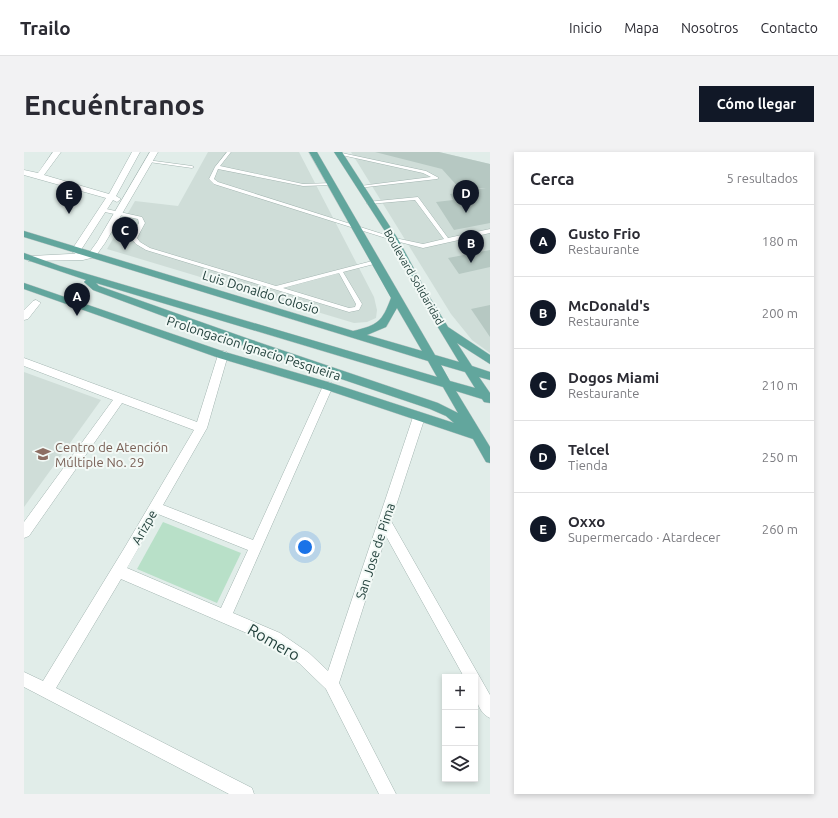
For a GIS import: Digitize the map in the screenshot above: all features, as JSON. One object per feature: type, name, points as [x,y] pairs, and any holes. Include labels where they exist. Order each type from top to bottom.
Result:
[{"type":"main road","name":"Boulevard Solidaridad","points":[[314,152],[396,298],[490,458]]},
{"type":"main road","name":"Boulevard Solidaridad","points":[[338,153],[369,203],[394,239],[410,272],[468,369],[489,398]]},
{"type":"main road","name":"Luis Donaldo Colosio","points":[[24,234],[490,376]]},
{"type":"main road","points":[[28,258],[489,398]]},
{"type":"main road","points":[[79,274],[96,288],[434,406],[450,413],[476,434]]},
{"type":"main road","name":"Prolongacion Ignacio Pesqueira","points":[[24,286],[223,355],[328,386],[419,417],[476,434]]},
{"type":"main road","points":[[354,334],[383,326],[388,320],[396,298]]},
{"type":"main road","points":[[443,328],[490,360]]},
{"type":"street","points":[[40,176],[57,152]]},
{"type":"street","points":[[76,251],[111,197],[136,152]]},
{"type":"street","points":[[28,258],[83,257],[92,255],[119,214],[154,152]]},
{"type":"street","points":[[24,172],[126,201]]},
{"type":"street","points":[[24,316],[36,303]]},
{"type":"street","name":"Arizpe","points":[[46,690],[118,571],[201,428],[223,355]]},
{"type":"street","points":[[24,362],[201,428]]},
{"type":"street","points":[[225,616],[328,386]]},
{"type":"street","points":[[25,529],[120,398]]},
{"type":"street","name":"San Jose de Pima","points":[[331,684],[419,417]]},
{"type":"street","points":[[155,506],[255,548]]},
{"type":"street","points":[[384,522],[470,674]]},
{"type":"street","name":"Romero","points":[[118,571],[275,638],[304,658],[331,684],[388,794]]},
{"type":"street","points":[[24,679],[246,794]]},
{"type":"street","points":[[478,688],[490,710]]},
{"type":"lane","points":[[229,152],[217,167],[212,179],[216,183],[394,239],[424,246],[490,231]]},
{"type":"lane","points":[[338,153],[424,172],[437,178],[360,187]]},
{"type":"lane","points":[[149,161],[192,168]]},
{"type":"lane","points":[[217,167],[303,185],[332,184]]},
{"type":"lane","points":[[369,203],[416,198],[446,240]]},
{"type":"lane","points":[[102,210],[142,220],[142,223],[134,238],[138,243],[148,249],[349,310],[357,309],[360,304],[340,271]]},
{"type":"lane","points":[[274,288],[376,262]]},
{"type":"shaded area","points":[[208,152],[299,152],[374,297],[377,310],[376,318],[367,322],[354,323],[107,249],[135,201],[178,206]]},
{"type":"shaded area","points":[[351,152],[439,152],[490,164],[490,353],[472,340],[451,314]]},
{"type":"shaded area","name":"Centro de Atención Múltiple No. 29","points":[[24,372],[101,400],[24,507]]},
{"type":"green space","points":[[163,522],[241,553],[217,603],[137,569]]},
{"type":"building","points":[[375,152],[439,152],[490,164],[490,223],[454,230],[436,202],[453,200],[450,194],[486,188],[460,189],[442,169]]},
{"type":"building","points":[[490,250],[490,267],[459,274],[448,258]]},
{"type":"building","points":[[490,305],[490,337],[471,309]]},
{"type":"place","name":"Telcel","points":[[466,213]]},
{"type":"place","name":"Oxxo","points":[[69,214]]},
{"type":"place","name":"Dogos Miami","points":[[125,250]]},
{"type":"place","name":"McDonald's","points":[[471,263]]},
{"type":"place","name":"Gusto Frio","points":[[77,316]]},
{"type":"place","name":"Centro de Atención Múltiple No. 29","points":[[43,454]]}]
